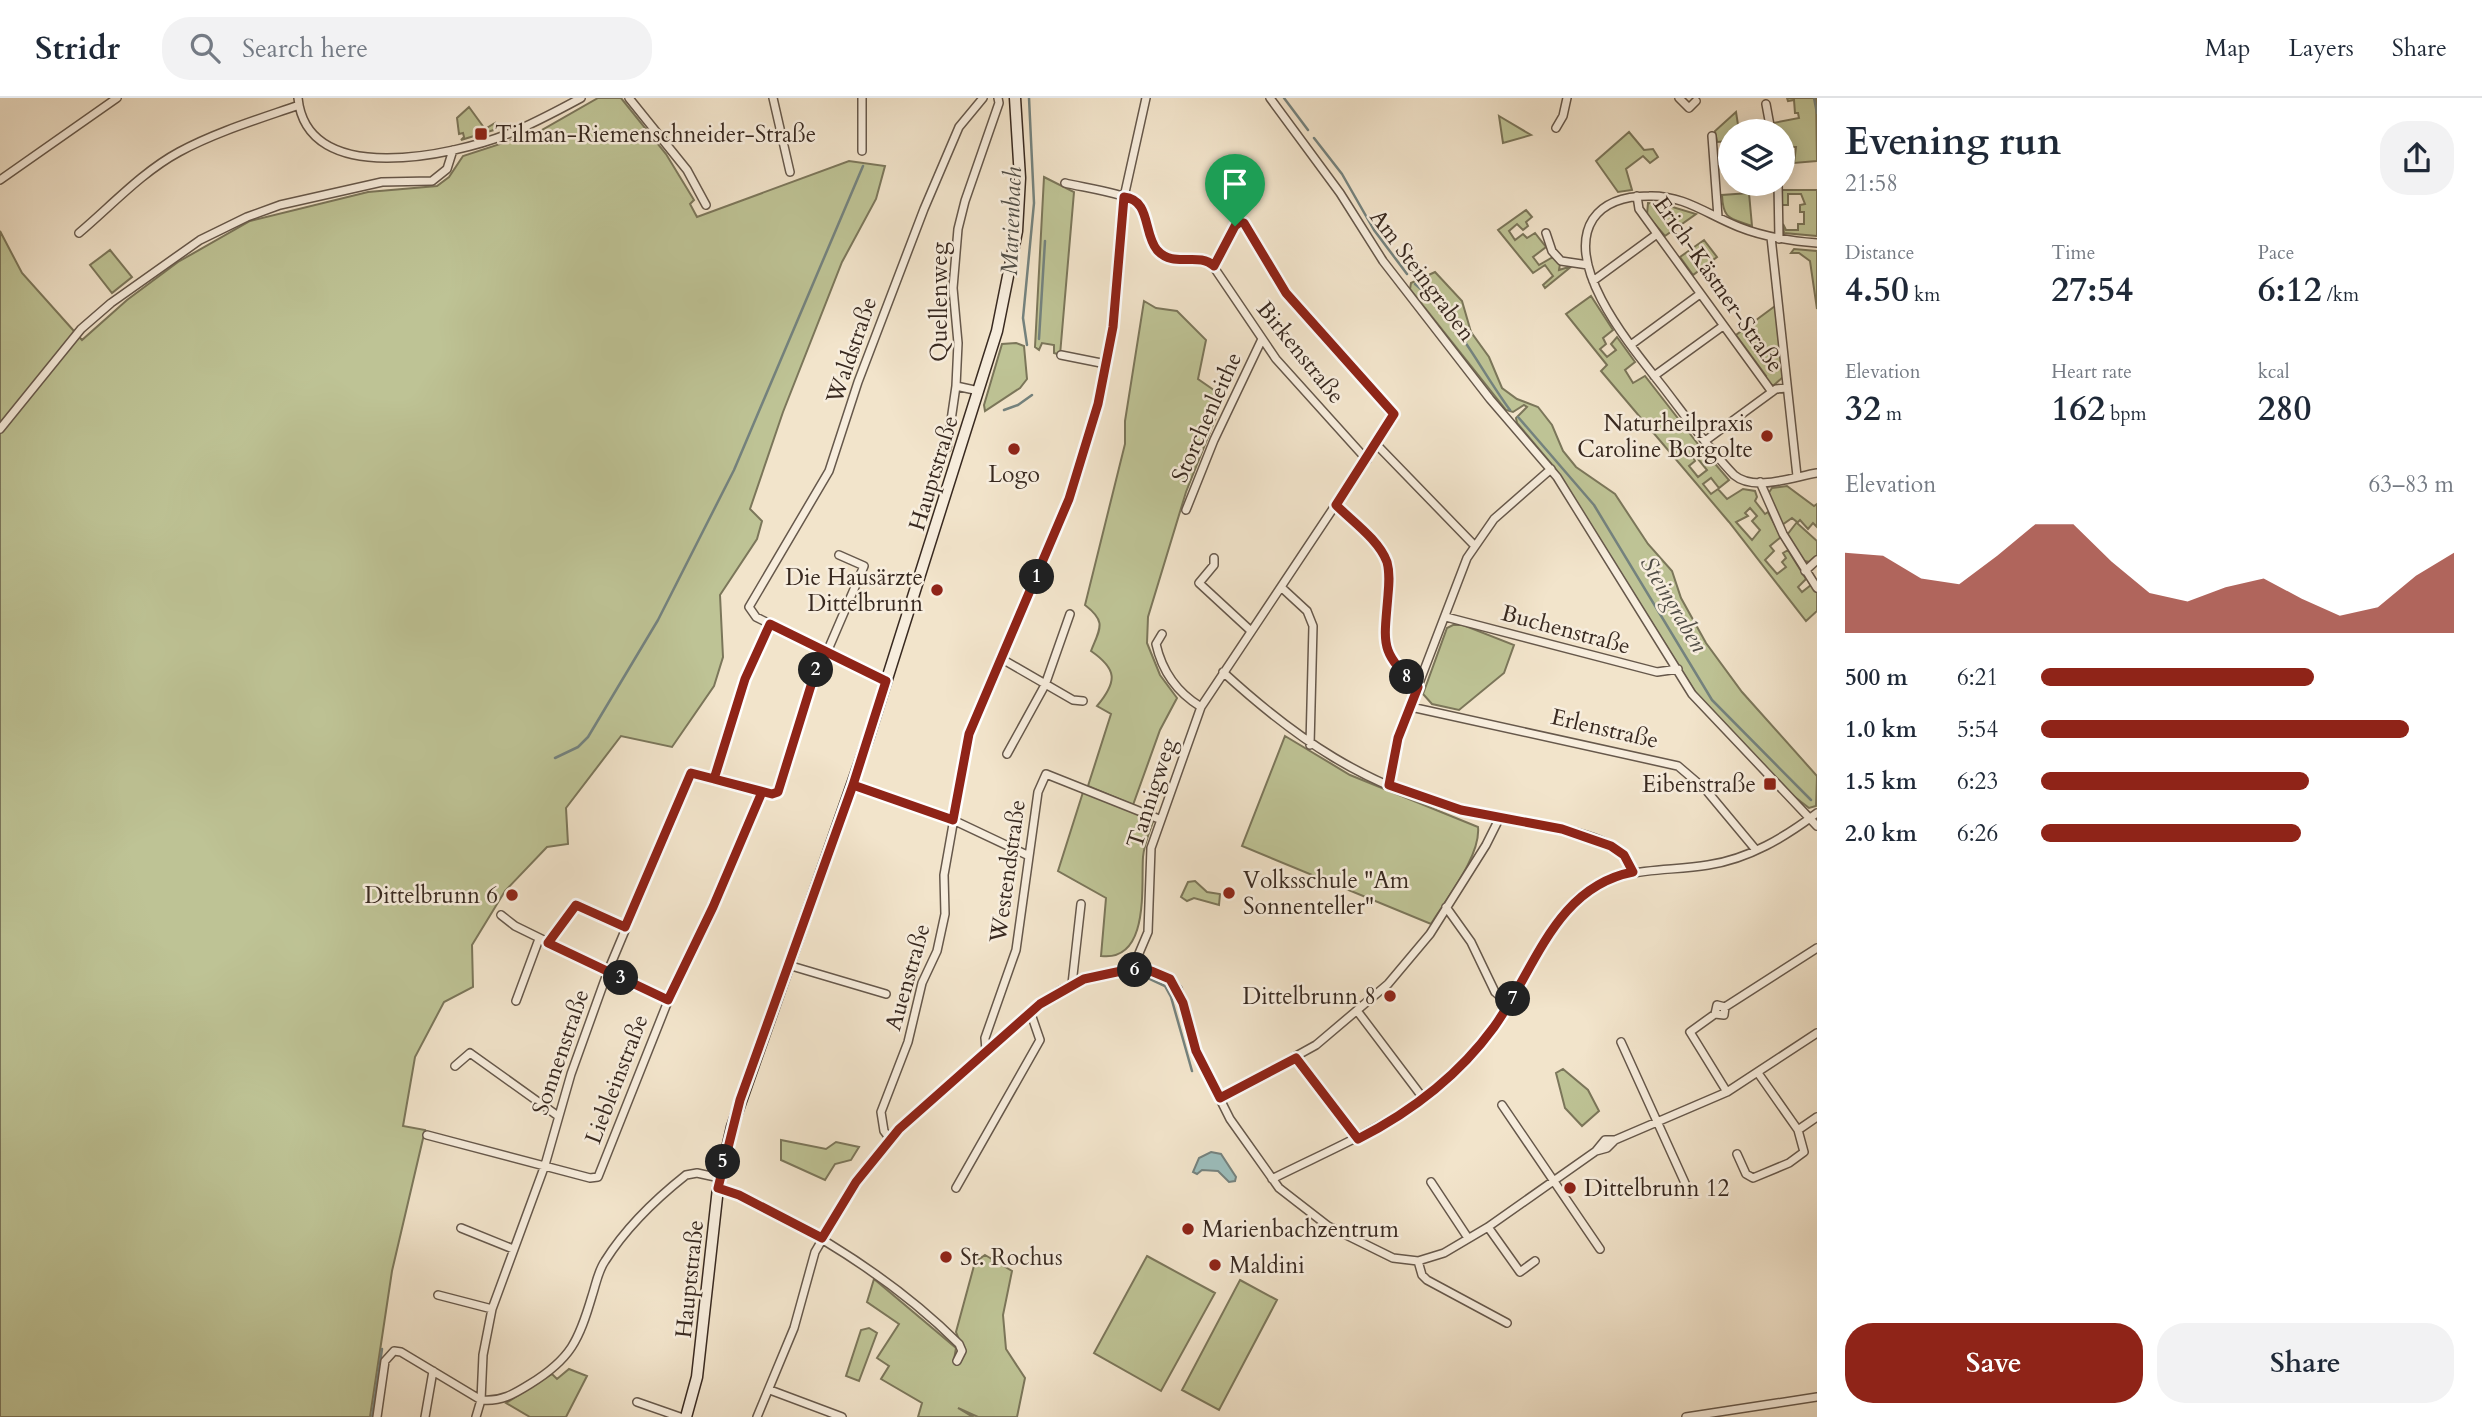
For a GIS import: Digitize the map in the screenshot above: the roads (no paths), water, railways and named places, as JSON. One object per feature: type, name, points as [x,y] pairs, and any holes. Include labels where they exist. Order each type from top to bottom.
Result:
[{"type":"street","points":[[0,180],[117,98]]},
{"type":"street","points":[[79,233],[154,169],[179,152],[298,102],[318,137],[347,154],[398,157],[453,150],[507,134],[580,98]]},
{"type":"street","points":[[629,98],[687,170],[706,205]]},
{"type":"street","points":[[773,98],[790,172]]},
{"type":"street","points":[[862,98],[862,151]]},
{"type":"street","name":"Waldstraße","points":[[770,624],[750,611],[751,604],[830,471],[863,370],[924,209],[959,127],[983,98]]},
{"type":"street","name":"Quellenweg","points":[[947,448],[956,386],[958,343],[953,288],[958,229],[999,103],[998,98]]},
{"type":"street","name":"Hauptstraße","points":[[686,1417],[697,1377],[719,1183],[740,1100],[853,785],[979,391],[1009,284],[1017,231],[1019,151],[1015,98]]},
{"type":"street","name":"Auenstraße","points":[[890,1139],[884,1131],[881,1111],[905,1053],[922,983],[937,951],[945,914],[944,875],[969,734],[982,698],[1002,659],[1069,499],[1106,364],[1116,294],[1124,197],[1146,98]]},
{"type":"street","name":"Am Steingraben","points":[[1270,98],[1318,162],[1383,261],[1490,399],[1551,469],[1700,705],[1817,826]]},
{"type":"street","points":[[1556,128],[1563,116],[1567,98]]},
{"type":"street","points":[[1679,98],[1689,108],[1696,101]]},
{"type":"street","points":[[1766,104],[1769,119]]},
{"type":"street","points":[[1712,136],[1718,217]]},
{"type":"street","points":[[0,429],[78,327],[177,255],[247,217],[280,205],[362,186],[432,181],[447,169],[453,150]]},
{"type":"street","points":[[1065,183],[1135,200],[1141,206],[1149,236],[1160,253],[1173,260],[1203,260],[1214,266]]},
{"type":"street","points":[[1777,196],[1775,238],[1797,476]]},
{"type":"street","points":[[1817,243],[1775,238],[1678,199],[1637,197],[1613,202],[1595,216],[1585,241],[1592,281],[1632,344],[1705,441],[1739,479],[1760,482],[1817,473]]},
{"type":"street","name":"Erich-Kästner-Straße","points":[[1637,197],[1639,209],[1772,392]]},
{"type":"street","name":"Tannigweg","points":[[1126,970],[1137,958],[1148,932],[1148,865],[1159,819],[1201,707],[1377,445],[1394,414],[1286,293],[1246,226],[1240,222],[1235,226],[1214,266]]},
{"type":"street","points":[[1546,233],[1552,251],[1561,261],[1588,265]]},
{"type":"street","points":[[1592,281],[1657,234]]},
{"type":"street","name":"Birkenstraße","points":[[1214,266],[1276,359],[1367,460]]},
{"type":"street","points":[[1632,344],[1700,294]]},
{"type":"street","points":[[1654,376],[1723,326]]},
{"type":"street","name":"Storchenleithe","points":[[1186,510],[1214,440],[1262,339]]},
{"type":"street","points":[[1061,355],[1106,364]]},
{"type":"street","name":"Quellenweg","points":[[956,386],[979,391]]},
{"type":"street","name":"Erich-Kästner-Straße","points":[[1705,441],[1772,392],[1787,388]]},
{"type":"street","points":[[1377,445],[1475,545]]},
{"type":"street","points":[[1389,785],[1398,738],[1475,545],[1502,512],[1551,469]]},
{"type":"street","points":[[1760,482],[1783,534],[1817,588]]},
{"type":"street","points":[[1336,505],[1379,548],[1386,560],[1389,578],[1385,631],[1388,657],[1418,687]]},
{"type":"street","points":[[839,555],[864,566],[825,651],[782,786],[772,794],[714,779],[745,679],[770,624],[825,651],[886,681]]},
{"type":"street","points":[[1214,558],[1214,565],[1199,583],[1251,631]]},
{"type":"street","points":[[1805,571],[1817,560]]},
{"type":"street","points":[[1281,587],[1307,611],[1313,626],[1310,745]]},
{"type":"street","points":[[1007,754],[1045,685],[1070,614]]},
{"type":"street","name":"Buchenstraße","points":[[1446,617],[1657,672],[1678,669]]},
{"type":"street","points":[[1162,634],[1156,644],[1166,670],[1180,692],[1201,707]]},
{"type":"street","points":[[1002,659],[1073,700],[1083,701]]},
{"type":"street","points":[[1223,671],[1258,705],[1310,745],[1345,766],[1389,785],[1461,810],[1562,829],[1611,846],[1624,855],[1633,872]]},
{"type":"street","name":"Erlenstraße","points":[[1411,707],[1678,765],[1706,790],[1756,849]]},
{"type":"street","name":"Sonnenstraße","points":[[476,1417],[481,1400],[483,1355],[492,1309],[545,1164],[558,1116],[608,971],[691,773],[714,779]]},
{"type":"street","name":"Westendstraße","points":[[986,1050],[985,1038],[1016,950],[1027,855],[1038,792],[1046,774],[1159,819]]},
{"type":"street","points":[[853,785],[953,820],[1027,855]]},
{"type":"street","name":"Liebleinstraße","points":[[545,1164],[590,1178],[599,1175],[668,1000],[713,907],[762,792]]},
{"type":"street","points":[[1272,1179],[1390,1122],[1465,1062],[1509,1004],[1551,931],[1571,904],[1594,885],[1633,872],[1709,865],[1784,837],[1817,813]]},
{"type":"street","points":[[1220,1098],[1296,1058],[1358,1012],[1412,958],[1446,908],[1500,817]]},
{"type":"street","points":[[1072,984],[1081,904]]},
{"type":"street","points":[[548,943],[576,905],[625,927]]},
{"type":"street","points":[[1446,908],[1471,942],[1494,992],[1509,1004]]},
{"type":"street","points":[[501,915],[539,939],[668,1000]]},
{"type":"street","points":[[516,1001],[539,939]]},
{"type":"street","points":[[1727,1093],[1690,1032],[1715,1014],[1724,1015],[1725,1007],[1817,948]]},
{"type":"street","points":[[788,965],[886,994]]},
{"type":"street","points":[[757,1417],[794,1328],[822,1238],[856,1182],[890,1139],[986,1050],[1030,1012],[1072,984],[1126,970],[1161,974],[1178,989],[1196,1051],[1240,1134],[1272,1179],[1308,1213],[1342,1234],[1393,1258],[1418,1261],[1444,1253],[1488,1227],[1596,1151],[1605,1140],[1615,1140],[1727,1093],[1817,1033]]},
{"type":"street","points":[[956,1188],[1040,1040],[1030,1012]]},
{"type":"street","points":[[1358,1012],[1423,1098]]},
{"type":"street","points":[[1621,1042],[1690,1194]]},
{"type":"street","points":[[455,1066],[470,1053],[558,1116]]},
{"type":"street","points":[[1296,1058],[1358,1139]]},
{"type":"street","points":[[1737,1153],[1749,1177],[1772,1170],[1802,1155],[1805,1148],[1798,1130],[1758,1073]]},
{"type":"street","points":[[1502,1105],[1600,1250]]},
{"type":"street","points":[[1798,1130],[1817,1117]]},
{"type":"street","points":[[427,1135],[545,1164]]},
{"type":"street","points":[[377,1417],[385,1362],[394,1351],[401,1352],[481,1400],[493,1401],[509,1396],[562,1362],[577,1341],[601,1268],[617,1244],[685,1175],[697,1173],[822,1238],[905,1296],[959,1344],[962,1351],[957,1361]]},
{"type":"street","points":[[1431,1182],[1468,1238]]},
{"type":"street","points":[[1488,1227],[1520,1272],[1535,1261]]},
{"type":"street","points":[[461,1228],[513,1249]]},
{"type":"street","points":[[1418,1261],[1422,1275],[1427,1280],[1507,1323]]},
{"type":"street","points":[[438,1295],[492,1309]]},
{"type":"street","points":[[425,1417],[433,1371]]},
{"type":"street","points":[[770,1390],[842,1417]]},
{"type":"street","points":[[1686,1417],[1817,1397]]},
{"type":"street","points":[[637,1402],[680,1417]]},
{"type":"water","points":[[1211,1152],[1221,1154],[1236,1177],[1235,1181],[1229,1182],[1218,1171],[1202,1170],[1197,1174],[1193,1172],[1199,1158]]},
{"type":"waterway","name":"Marienbach","points":[[1027,345],[1023,318],[1034,203],[1029,98]]},
{"type":"waterway","name":"Steingraben","points":[[1284,98],[1308,130]]},
{"type":"waterway","points":[[1814,98],[1817,113]]},
{"type":"waterway","name":"Steingraben","points":[[1314,138],[1342,174],[1374,230],[1407,274]]},
{"type":"waterway","points":[[555,758],[578,747],[588,737],[658,620],[734,470],[863,166]]},
{"type":"waterway","points":[[1039,339],[1045,241]]},
{"type":"waterway","name":"Steingraben","points":[[1415,284],[1430,297],[1455,327],[1510,410]]},
{"type":"waterway","points":[[1004,410],[1018,405],[1032,395]]},
{"type":"waterway","name":"Steingraben","points":[[1518,417],[1594,505],[1712,700],[1811,800]]},
{"type":"waterway","points":[[1150,979],[1165,986],[1171,997],[1192,1071]]},
{"type":"waterway","points":[[372,1417],[382,1349]]},
{"type":"place","name":"Tilman-Riemenschneider-Straße","points":[[481,134]]},
{"type":"place","name":"Naturheilpraxis Caroline Borgolte","points":[[1767,436]]},
{"type":"place","name":"Logo","points":[[1014,449]]},
{"type":"place","name":"Die Hausärzte Dittelbrunn","points":[[937,590]]},
{"type":"place","name":"Eibenstraße","points":[[1770,784]]},
{"type":"place","name":"Volksschule \"Am Sonnenteller\"","points":[[1229,893]]},
{"type":"place","name":"Dittelbrunn 6","points":[[512,895]]},
{"type":"place","name":"Dittelbrunn 8","points":[[1390,996]]},
{"type":"place","name":"Dittelbrunn 12","points":[[1570,1188]]},
{"type":"place","name":"Marienbachzentrum","points":[[1188,1229]]},
{"type":"place","name":"St. Rochus","points":[[946,1257]]},
{"type":"place","name":"Maldini","points":[[1215,1265]]}]
